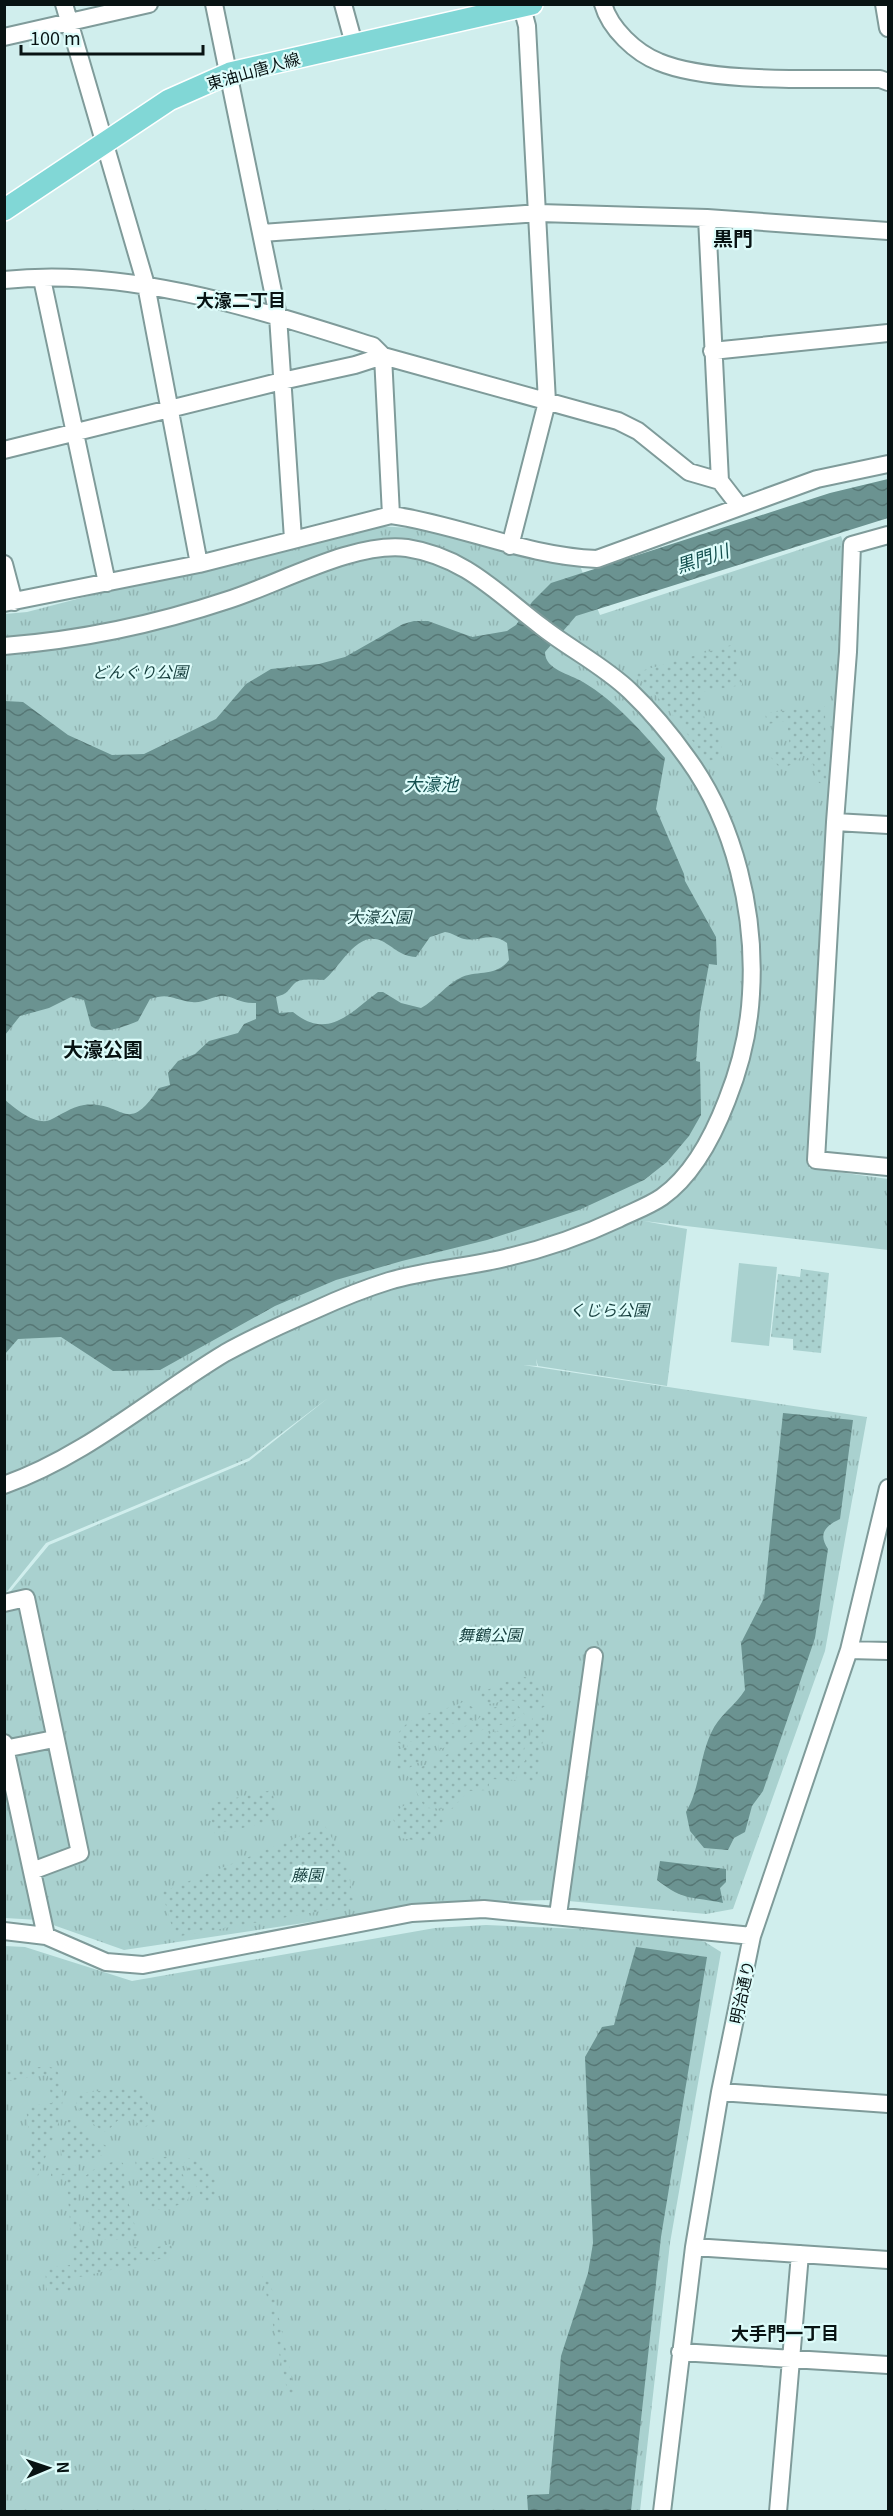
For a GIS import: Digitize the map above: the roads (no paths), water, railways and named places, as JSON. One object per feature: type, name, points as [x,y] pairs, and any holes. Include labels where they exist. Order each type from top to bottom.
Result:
[{"type":"main road","name":"東油山唐人線","points":[[4,210],[105,145],[169,100],[230,73],[527,6]]},
{"type":"street","points":[[64,4],[146,285],[199,564]]},
{"type":"street","points":[[4,36],[149,4]]},
{"type":"street","points":[[214,4],[230,73],[278,316],[293,538]]},
{"type":"street","points":[[343,4],[354,44]]},
{"type":"street","points":[[603,4],[607,19],[637,50],[659,62],[686,70],[736,76],[880,79],[888,82]]},
{"type":"street","points":[[884,4],[888,28]]},
{"type":"street","points":[[510,546],[547,402],[527,6]]},
{"type":"street","points":[[262,233],[539,213],[707,218],[888,231]]},
{"type":"street","points":[[707,218],[720,481],[740,507]]},
{"type":"street","points":[[42,279],[107,583]]},
{"type":"street","points":[[4,280],[42,279],[146,285],[278,316],[374,346],[383,356],[618,421],[638,431],[689,472],[720,481]]},
{"type":"street","points":[[712,351],[888,333]]},
{"type":"street","points":[[4,450],[355,365],[383,356]]},
{"type":"street","points":[[383,356],[392,514]]},
{"type":"street","points":[[4,564],[9,602],[199,564],[392,514],[416,518],[510,546],[560,556],[597,559],[817,479],[888,464]]},
{"type":"street","points":[[888,535],[852,545],[848,652],[835,822],[816,1160],[888,1167]]},
{"type":"street","points":[[4,646],[95,634],[182,614],[273,585],[353,553],[387,547],[422,552],[453,561],[487,582],[524,613],[628,689],[676,743],[699,774],[718,813],[736,864],[750,924],[753,968],[750,1015],[742,1060],[705,1150],[664,1197],[590,1232],[507,1258],[392,1280],[314,1310],[225,1354],[67,1457],[37,1473],[4,1485]]},
{"type":"street","points":[[835,822],[888,825]]},
{"type":"street","name":"明治通り","points":[[662,2511],[694,2247],[720,2092],[753,1936],[849,1650],[888,1488]]},
{"type":"street","points":[[4,1603],[26,1598],[54,1739],[80,1853],[32,1871]]},
{"type":"street","points":[[849,1650],[888,1651]]},
{"type":"street","points":[[558,1916],[594,1656]]},
{"type":"street","points":[[46,1936],[5,1747],[54,1739]]},
{"type":"street","points":[[4,1931],[46,1936],[106,1962],[143,1965],[225,1951],[412,1913],[484,1909],[753,1936]]},
{"type":"street","points":[[720,2092],[888,2104]]},
{"type":"street","points":[[694,2247],[885,2260]]},
{"type":"street","points":[[778,2511],[800,2254]]},
{"type":"street","points":[[680,2352],[888,2365]]},
{"type":"water","name":"大濠池","points":[[888,479],[888,518],[576,616],[545,652],[549,663],[559,671],[583,682],[617,707],[665,758],[656,809],[685,881],[716,937],[717,965],[709,964],[700,1013],[696,1061],[700,1062],[701,1115],[689,1136],[667,1162],[644,1180],[579,1210],[487,1240],[336,1280],[275,1306],[160,1370],[113,1371],[61,1337],[18,1339],[5,1354],[5,1100],[38,1121],[50,1120],[70,1109],[84,1105],[108,1107],[131,1114],[139,1111],[159,1088],[170,1085],[168,1073],[178,1061],[195,1054],[209,1041],[238,1033],[244,1024],[256,1019],[256,1003],[224,996],[196,1002],[167,996],[157,997],[150,999],[138,1021],[114,1029],[102,1030],[91,1026],[84,1000],[71,997],[49,1008],[20,1016],[5,1035],[5,701],[23,702],[68,735],[112,755],[144,754],[216,719],[246,684],[271,669],[319,664],[345,657],[403,624],[414,621],[428,621],[472,637],[507,631],[516,625],[532,602],[551,583],[830,493]],"holes":[[[448,933],[464,939],[491,937],[501,940],[507,943],[509,960],[499,969],[468,975],[456,980],[421,1008],[401,1003],[383,992],[378,992],[348,1015],[328,1024],[317,1024],[293,1012],[279,1013],[276,997],[285,993],[298,981],[324,980],[357,945],[365,940],[382,941],[402,953],[416,957],[430,937]]]},
{"type":"water","points":[[783,1413],[853,1420],[840,1519],[830,1525],[823,1535],[828,1549],[815,1638],[763,1791],[752,1806],[745,1832],[734,1838],[728,1850],[704,1848],[690,1831],[686,1812],[694,1794],[711,1733],[718,1721],[745,1690],[741,1643],[764,1598]]},
{"type":"water","points":[[660,1861],[726,1869],[726,1882],[720,1888],[723,1903],[682,1895],[667,1887],[657,1880]]},
{"type":"water","points":[[636,1947],[707,1957],[661,2237],[631,2511],[528,2511],[527,2495],[549,2494],[561,2356],[588,2273],[593,2243],[585,2057],[602,2027],[614,2025]]},
{"type":"district","name":"黒門","points":[[733,237]]},
{"type":"district","name":"大濠二丁目","points":[[241,299]]},
{"type":"district","name":"大濠公園","points":[[103,1048]]},
{"type":"district","name":"大手門一丁目","points":[[785,2332]]},
{"type":"water label","name":"黒門川","points":[[702,557]]},
{"type":"park label","name":"どんぐり公園","points":[[140,671]]},
{"type":"park label","name":"くじら公園","points":[[609,1309]]},
{"type":"park label","name":"舞鶴公園","points":[[490,1634]]},
{"type":"park label","name":"藤園","points":[[307,1874]]}]
